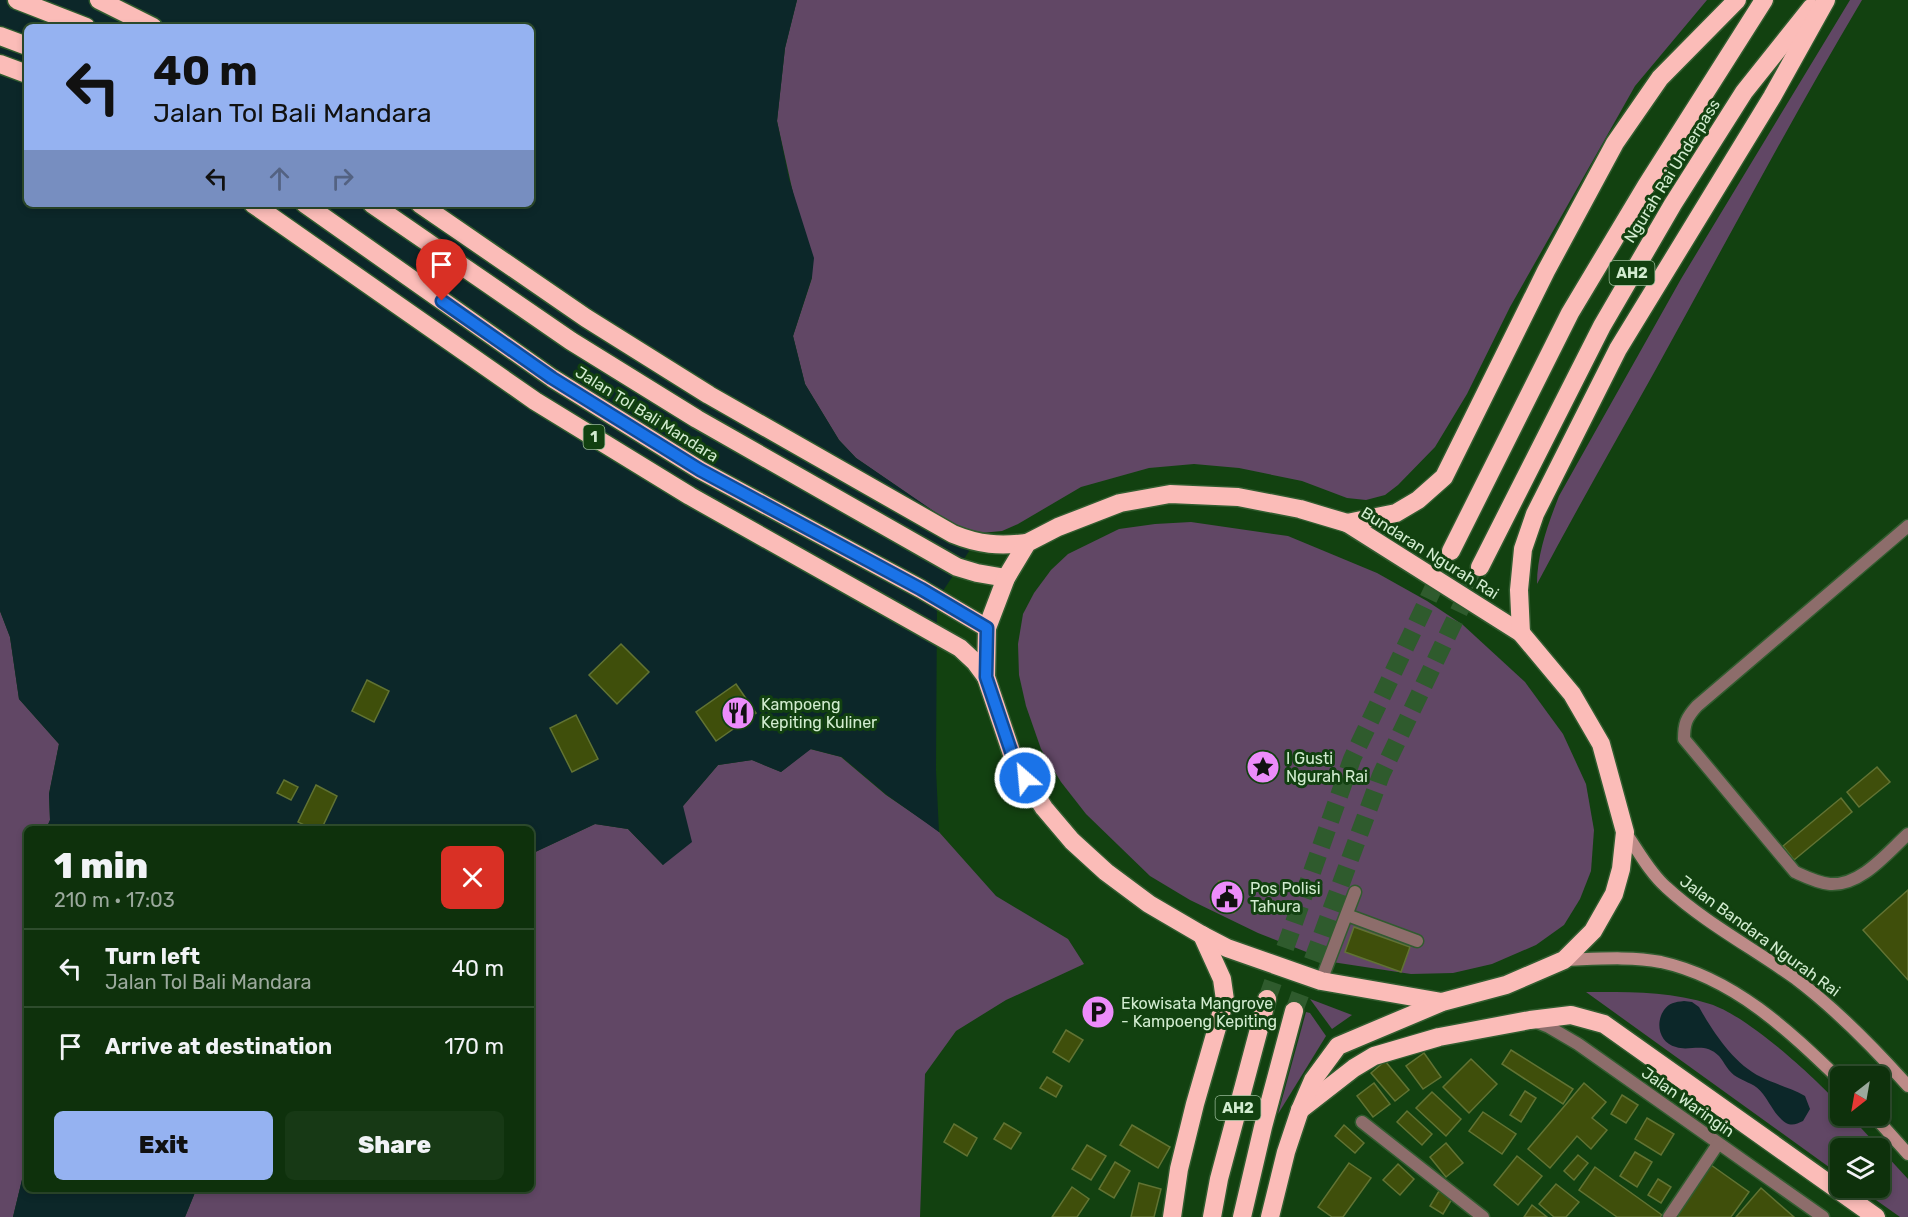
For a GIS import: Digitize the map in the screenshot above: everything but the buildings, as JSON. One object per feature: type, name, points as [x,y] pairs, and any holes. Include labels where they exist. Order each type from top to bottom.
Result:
[{"type":"highway","points":[[17,0],[78,24]]},
{"type":"highway","points":[[99,0],[147,24]]},
{"type":"highway","points":[[1347,523],[1396,513],[1418,500],[1444,477],[1546,271],[1615,143],[1660,78],[1737,0]]},
{"type":"highway","name":"Ngurah Rai Underpass","points":[[1451,551],[1570,313],[1646,186],[1764,0]]},
{"type":"highway","name":"Ngurah Rai Underpass","points":[[1479,567],[1602,326],[1673,204],[1744,92],[1818,0]]},
{"type":"highway","points":[[1521,633],[1518,590],[1523,549],[1535,514],[1618,349],[1772,97],[1826,0]]},
{"type":"highway","points":[[0,36],[24,45]]},
{"type":"highway","points":[[0,64],[24,73]]},
{"type":"highway","name":"1","points":[[258,207],[535,401],[690,496],[952,643],[966,652],[986,677]]},
{"type":"highway","name":"Jalan Tol Bali Mandara","points":[[309,207],[552,378],[700,470],[921,589],[987,628]]},
{"type":"highway","name":"Jalan Tol Bali Mandara","points":[[376,207],[571,341],[697,419],[957,567],[987,576],[1006,578]]},
{"type":"highway","points":[[424,207],[586,318],[709,395],[953,534],[973,542],[1001,545],[1027,543]]},
{"type":"highway","name":"Bundaran Ngurah Rai","points":[[1170,494],[1238,497],[1300,509],[1347,523],[1521,633],[1572,694],[1601,744],[1625,832],[1621,869],[1614,894],[1593,931],[1564,960],[1506,985],[1442,1002],[1321,981],[1227,948],[1149,904],[1106,872],[1072,841],[1051,816],[1015,763],[986,677],[987,628],[1006,578],[1027,543],[1088,514],[1120,503],[1170,494]]},
{"type":"highway","points":[[1172,1217],[1179,1169],[1225,1000],[1222,979],[1203,934]]},
{"type":"highway","name":"AH2","points":[[1212,1217],[1219,1179],[1267,999]]},
{"type":"highway","points":[[1270,1217],[1286,1152],[1300,1110],[1313,1080],[1338,1046],[1442,1002]]},
{"type":"highway","name":"AH2","points":[[1242,1217],[1294,1011]]},
{"type":"highway","points":[[1300,1110],[1354,1068],[1374,1056],[1439,1037],[1530,1020],[1571,1015],[1604,1024],[1876,1217]]},
{"type":"main road","name":"Jalan Bandara Ngurah Rai","points":[[1625,832],[1652,872],[1665,886],[1824,1002],[1858,1033],[1908,1086]]},
{"type":"main road","points":[[1564,960],[1626,958],[1661,962],[1702,975],[1744,996],[1793,1035],[1830,1070]]},
{"type":"main road","points":[[1883,1126],[1908,1154]]},
{"type":"street","points":[[1908,526],[1697,706],[1684,724],[1684,739],[1795,872],[1811,879],[1830,884],[1846,882],[1862,874],[1908,834]]},
{"type":"street","points":[[1321,981],[1355,892]]},
{"type":"street","points":[[1347,915],[1417,941]]},
{"type":"street","name":"Jalan Waringin","points":[[1530,1020],[1550,1027],[1578,1044],[1823,1217]]},
{"type":"street","points":[[1362,1122],[1483,1217]]},
{"type":"street","points":[[1669,1217],[1718,1144]]},
{"type":"shaded area","points":[[797,0],[1707,0],[1635,86],[1510,307],[1467,394],[1435,447],[1385,495],[1366,500],[1347,498],[1302,481],[1239,468],[1194,464],[1149,468],[1081,487],[1018,524],[1002,531],[981,533],[966,530],[945,519],[856,458],[839,440],[805,384],[793,336],[812,278],[777,121],[785,48]]},
{"type":"shaded area","points":[[1850,0],[1862,0],[1783,137],[1537,584],[1541,550],[1559,496],[1681,279]]},
{"type":"shaded area","points":[[1191,522],[1288,536],[1377,573],[1427,601],[1463,625],[1525,682],[1563,734],[1586,784],[1594,830],[1591,871],[1580,899],[1564,925],[1536,945],[1492,964],[1453,973],[1411,974],[1332,962],[1258,933],[1190,900],[1150,876],[1086,814],[1061,782],[1041,749],[1026,706],[1019,675],[1018,644],[1023,614],[1034,593],[1051,570],[1068,554],[1119,529]]},
{"type":"shaded area","points":[[0,611],[10,637],[19,699],[59,744],[49,794],[50,820],[47,826],[24,826],[24,1171],[13,1217],[0,1217]]},
{"type":"shaded area","points":[[810,749],[841,757],[886,795],[939,832],[996,896],[1068,939],[1084,964],[1006,1000],[956,1031],[925,1074],[920,1217],[185,1217],[195,1192],[534,1192],[534,853],[595,824],[628,829],[663,865],[683,806],[718,765],[752,760],[781,772]]},
{"type":"shaded area","points":[[1586,992],[1648,993],[1680,997],[1710,1004],[1743,1021],[1779,1048],[1830,1095],[1830,1126],[1859,1126],[1870,1138],[1830,1138],[1830,1168]]},
{"type":"shaded area","points":[[1310,999],[1352,1015],[1332,1029]]},
{"type":"shaded area","points":[[1306,1012],[1310,1013],[1326,1036],[1278,1114]]},
{"type":"shaded area","points":[[1890,1159],[1908,1179],[1908,1217],[1900,1217],[1873,1198],[1890,1198]]},
{"type":"water","points":[[0,0],[797,0],[785,48],[777,121],[789,179],[814,258],[812,277],[793,336],[805,384],[839,440],[856,458],[945,519],[966,530],[981,533],[937,600],[936,770],[939,832],[887,795],[842,757],[811,749],[781,772],[752,760],[718,765],[683,806],[692,842],[663,865],[628,829],[595,824],[534,853],[534,826],[47,826],[50,820],[49,794],[59,744],[19,699],[10,637],[0,611]]},
{"type":"water","points":[[1692,1002],[1699,1007],[1718,1037],[1742,1064],[1761,1077],[1805,1096],[1810,1109],[1803,1121],[1792,1124],[1782,1120],[1760,1091],[1734,1075],[1719,1056],[1708,1049],[1681,1048],[1670,1045],[1662,1037],[1659,1026],[1661,1015],[1670,1004]]},
{"type":"water","points":[[24,1171],[24,1192],[195,1192],[185,1217],[13,1217]]},
{"type":"tunnel","points":[[1267,999],[1352,759],[1451,551]]},
{"type":"tunnel","points":[[1294,1011],[1381,775],[1480,567]]},
{"type":"place","name":"Kampoeng Kepiting Kuliner","points":[[738,713]]},
{"type":"place","name":"I Gusti Ngurah Rai","points":[[1263,767]]},
{"type":"place","name":"Pos Polisi Tahura","points":[[1227,897]]},
{"type":"place","name":"Ekowisata Mangrove - Kampoeng Kepiting","points":[[1098,1012]]},
{"type":"route","points":[[442,301],[552,378],[700,470],[921,589],[987,628],[986,677],[1015,763],[1025,778]]}]
